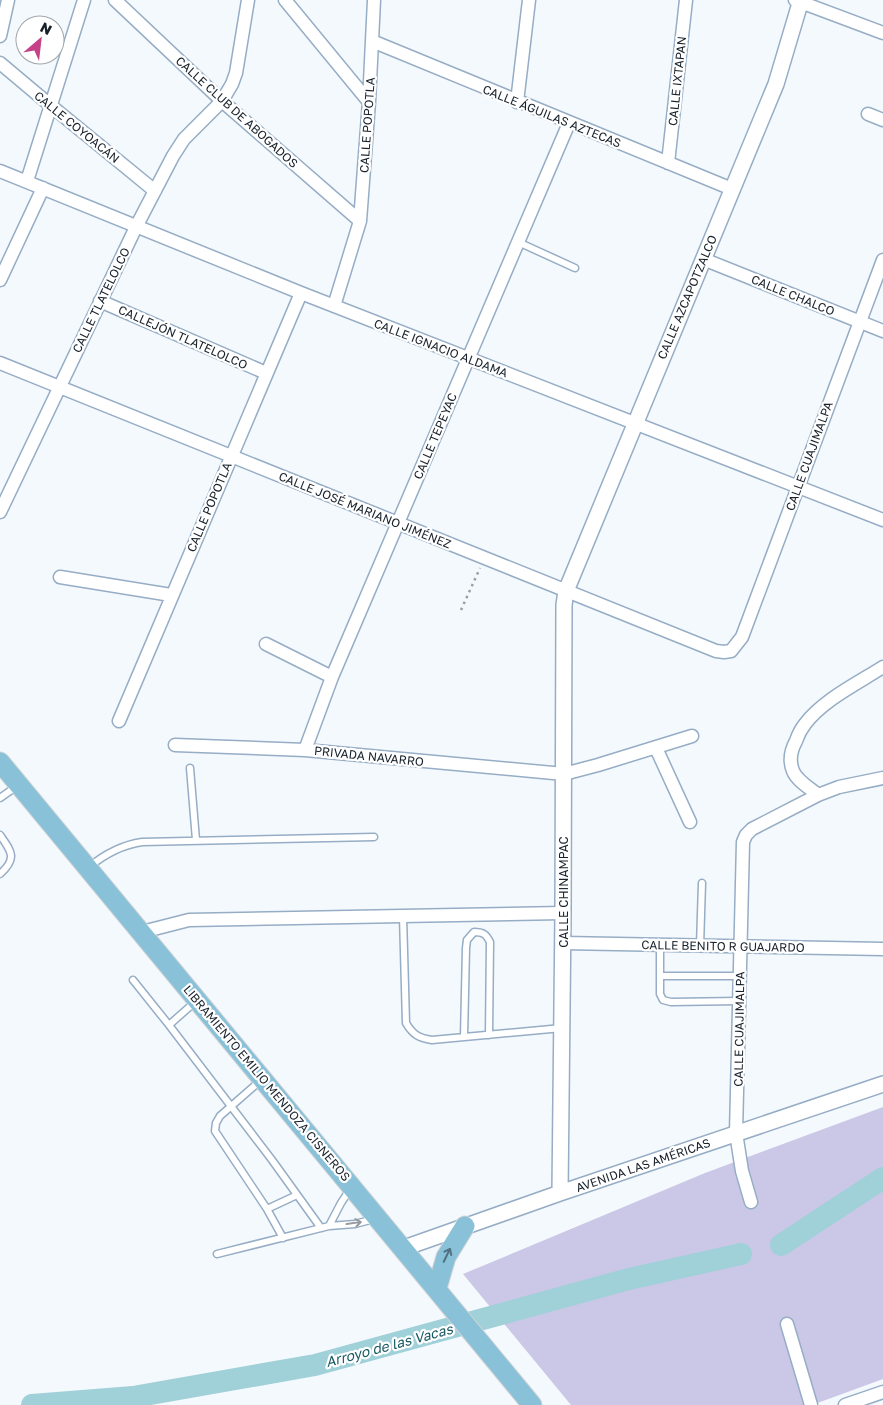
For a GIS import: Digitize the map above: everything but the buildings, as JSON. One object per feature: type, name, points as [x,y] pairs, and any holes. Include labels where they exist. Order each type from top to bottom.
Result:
[{"type":"main road","name":"LIBRAMIENTO EMILIO MENDOZA CISNEROS","points":[[0,762],[353,1186],[532,1405]]},
{"type":"main road","points":[[437,1288],[446,1257],[466,1226]]},
{"type":"street","points":[[0,36],[8,0]]},
{"type":"street","points":[[26,181],[84,0]]},
{"type":"street","name":"CALLE CLUB DE ABOGADOS","points":[[116,0],[222,101],[360,221]]},
{"type":"street","name":"CALLE TLATELOLCO","points":[[0,512],[100,301],[173,156],[184,140],[222,101],[232,84],[236,73],[248,0]]},
{"type":"street","points":[[285,0],[369,102]]},
{"type":"street","name":"CALLE POPOTLA","points":[[334,306],[360,221],[374,0]]},
{"type":"street","name":"CALLE IXTAPAN","points":[[668,163],[686,0]]},
{"type":"street","points":[[517,102],[527,1]]},
{"type":"street","points":[[799,1],[883,33]]},
{"type":"street","name":"CALLE AZCAPOTZALCO","points":[[566,591],[776,84],[799,1]]},
{"type":"street","name":"CALLE ÁGUILAS AZTECAS","points":[[372,41],[732,189]]},
{"type":"street","name":"CALLE COYOACÁN","points":[[0,62],[50,106],[155,191]]},
{"type":"street","points":[[868,114],[883,120]]},
{"type":"street","name":"CALLE TEPEYAC","points":[[304,750],[332,677],[397,522],[569,123]]},
{"type":"street","name":"CALLE IGNACIO ALDAMA","points":[[0,171],[301,293],[883,520]]},
{"type":"street","points":[[0,280],[43,188]]},
{"type":"street","name":"CALLE CHALCO","points":[[703,258],[883,331]]},
{"type":"street","name":"CALLE CUAJIMALPA","points":[[732,651],[742,637],[883,260]]},
{"type":"street","name":"CALLE POPOTLA","points":[[119,721],[171,594],[301,293]]},
{"type":"street","name":"CALLEJÓN TLATELOLCO","points":[[100,301],[266,373]]},
{"type":"street","name":"CALLE JOSÉ MARIANO JIMÉNEZ","points":[[0,363],[716,651],[732,651]]},
{"type":"street","points":[[60,577],[171,594]]},
{"type":"street","name":"CALLE CHINAMPAC","points":[[560,1193],[564,605],[566,591]]},
{"type":"street","points":[[266,644],[332,677]]},
{"type":"street","points":[[883,667],[836,696],[805,723],[792,748],[791,761],[793,771],[799,779],[818,795],[839,787],[883,778]]},
{"type":"street","points":[[564,774],[692,736]]},
{"type":"street","name":"PRIVADA NAVARRO","points":[[175,745],[304,750],[564,774]]},
{"type":"street","points":[[656,748],[690,822]]},
{"type":"street","name":"CALLE CUAJIMALPA","points":[[751,1202],[742,1171],[736,1133],[742,848],[746,835],[752,829],[818,795]]},
{"type":"street","points":[[142,932],[189,920],[563,913]]},
{"type":"street","name":"CALLE BENITO R GUAJARDO","points":[[563,943],[883,949]]},
{"type":"street","name":"AVENIDA LAS AMÉRICAS","points":[[404,1248],[560,1193],[883,1084]]},
{"type":"street","points":[[787,1324],[812,1405]]},
{"type":"street","points":[[845,1405],[883,1392]]},
{"type":"lane","points":[[518,242],[575,268]]},
{"type":"lane","points":[[190,768],[196,840]]},
{"type":"lane","points":[[0,798],[19,784]]},
{"type":"lane","points":[[0,835],[11,851],[12,857],[7,868],[0,874]]},
{"type":"lane","points":[[88,868],[100,858],[129,844],[142,842],[374,837]]},
{"type":"lane","points":[[700,946],[702,883]]},
{"type":"lane","points":[[402,916],[406,1023],[412,1033],[420,1038],[432,1040],[562,1028]]},
{"type":"lane","points":[[464,1037],[466,948],[467,940],[474,932],[481,932],[490,942],[489,1035]]},
{"type":"lane","points":[[660,945],[661,997],[666,1001],[739,1001]]},
{"type":"lane","points":[[660,976],[740,976]]},
{"type":"lane","points":[[133,980],[297,1194],[325,1227]]},
{"type":"lane","points":[[169,1025],[198,999]]},
{"type":"lane","points":[[263,1078],[231,1106],[216,1123],[215,1131],[267,1209],[283,1238]]},
{"type":"lane","points":[[325,1227],[353,1186]]},
{"type":"lane","points":[[267,1209],[297,1194]]},
{"type":"lane","points":[[217,1254],[325,1227],[355,1224],[379,1218]]},
{"type":"path","points":[[461,610],[484,558]]},
{"type":"shaded area","points":[[883,1107],[883,1379],[812,1405],[571,1405],[463,1274],[705,1173]]},
{"type":"waterway","name":"Arroyo de las Vacas","points":[[781,1245],[883,1178]]},
{"type":"waterway","name":"Arroyo de las Vacas","points":[[32,1405],[133,1397],[315,1365],[629,1279],[741,1254]]}]
